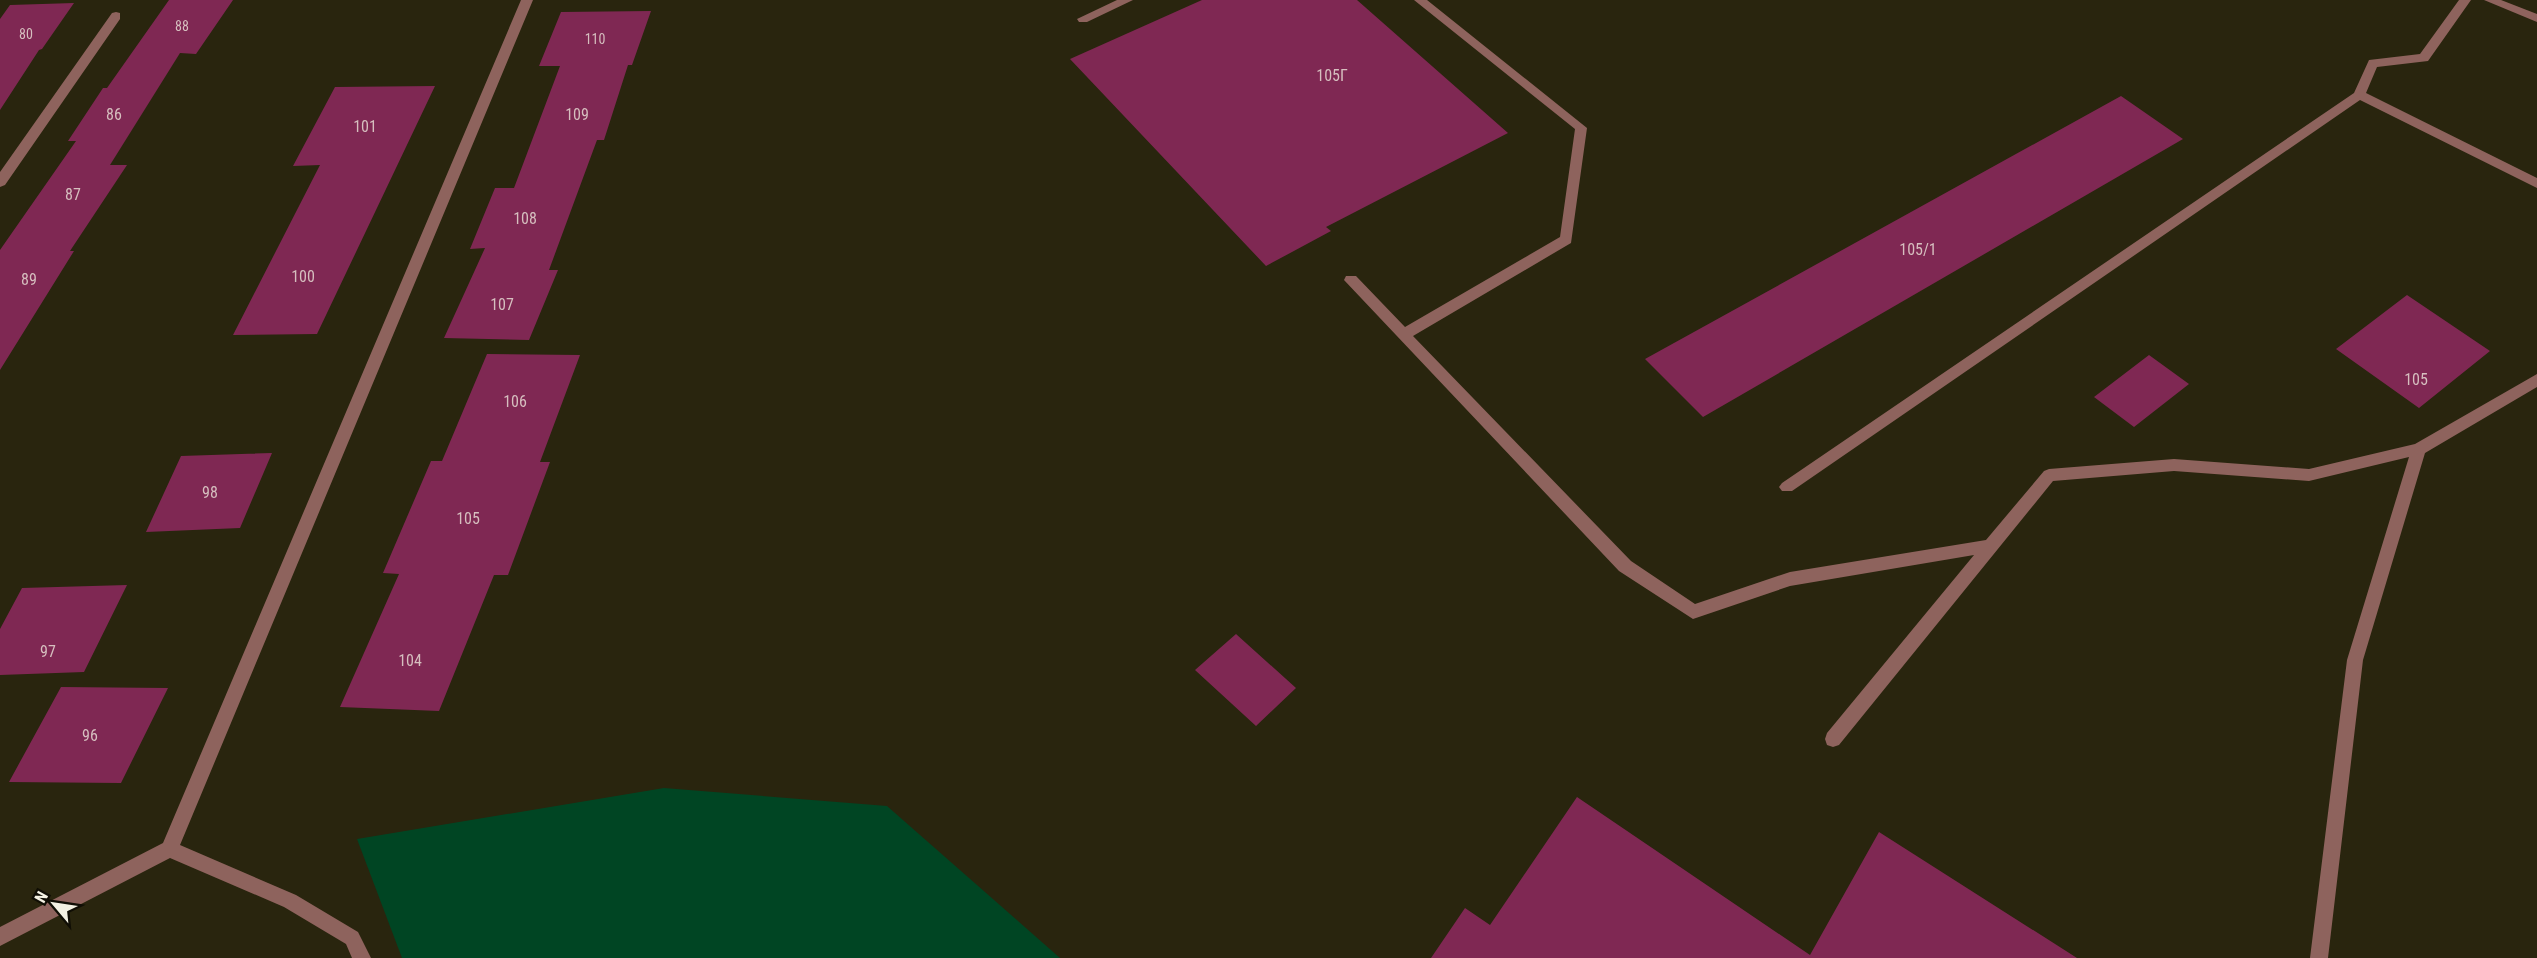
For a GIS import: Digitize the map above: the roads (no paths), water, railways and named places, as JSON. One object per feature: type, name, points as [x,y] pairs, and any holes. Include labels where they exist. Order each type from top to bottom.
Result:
[{"type":"street","points":[[0,937],[169,849],[527,0]]},
{"type":"street","points":[[1083,19],[1127,0]]},
{"type":"street","points":[[1403,335],[1566,240],[1581,128],[1420,0]]},
{"type":"street","points":[[1787,486],[2359,95],[2373,63],[2424,58],[2465,0]]},
{"type":"street","points":[[2490,0],[2537,18]]},
{"type":"street","points":[[0,182],[116,16]]},
{"type":"street","points":[[2359,95],[2537,183]]},
{"type":"street","points":[[1351,280],[1625,566],[1693,612],[1790,579],[1991,546]]},
{"type":"street","points":[[1833,739],[2049,475],[2174,465],[2309,475],[2419,449],[2537,380]]},
{"type":"street","points":[[2319,958],[2355,660],[2419,449]]},
{"type":"street","points":[[169,849],[290,901],[352,938],[362,958]]}]
